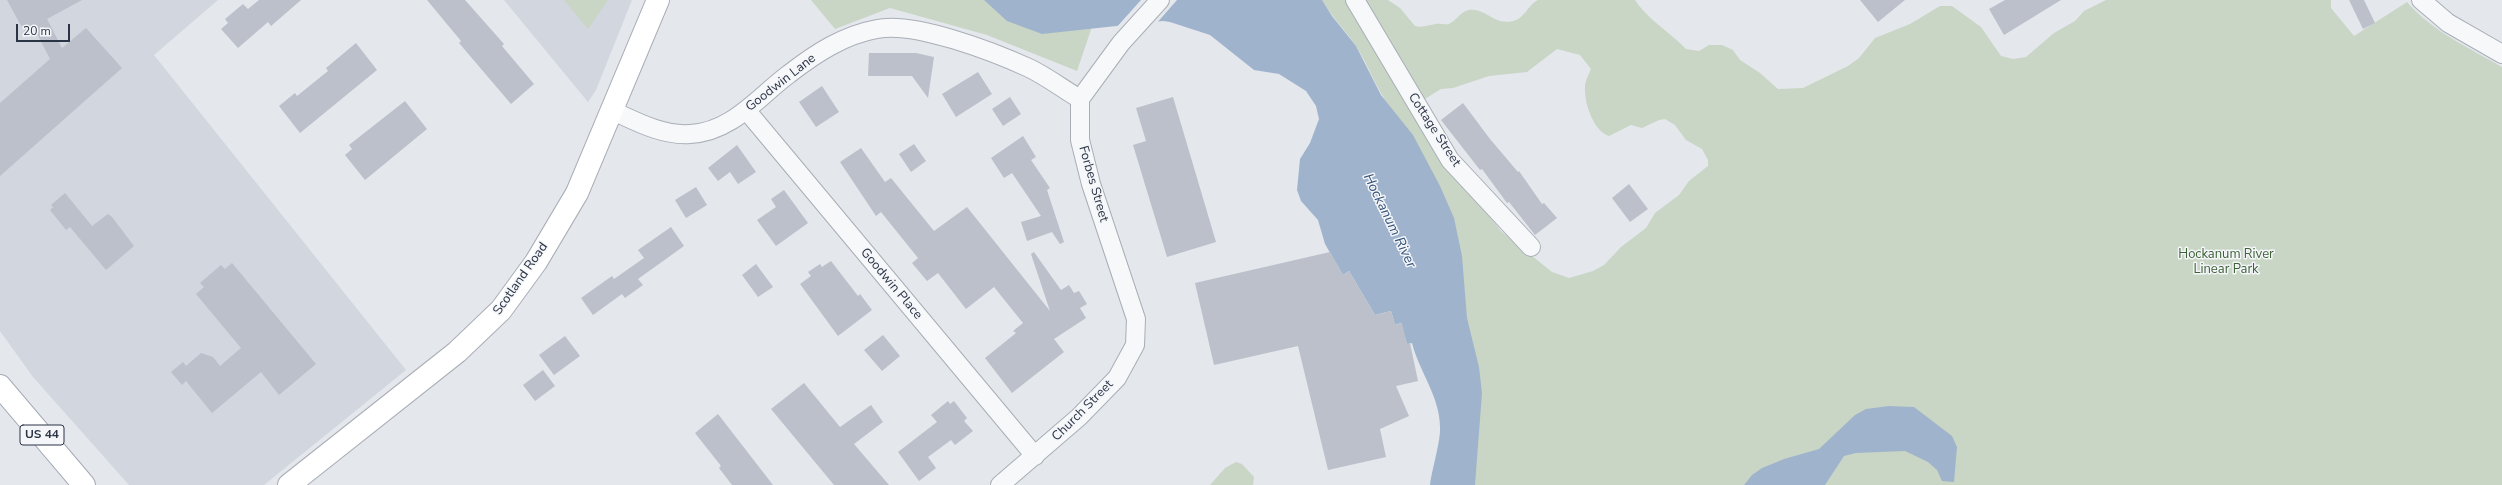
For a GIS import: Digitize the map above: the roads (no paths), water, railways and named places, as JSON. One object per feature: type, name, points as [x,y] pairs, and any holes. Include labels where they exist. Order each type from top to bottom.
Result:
[{"type":"main road","name":"Scotland Road","points":[[289,485],[457,352],[501,310],[536,262],[577,193],[613,111],[658,0]]},
{"type":"main road","name":"US 44","points":[[0,386],[84,485]]},
{"type":"street","points":[[1080,99],[1130,33],[1160,0]]},
{"type":"street","name":"Cottage Street","points":[[1355,0],[1450,160],[1531,247]]},
{"type":"street","points":[[2421,0],[2448,23],[2502,54]]},
{"type":"street","name":"Goodwin Lane","points":[[613,111],[651,129],[690,134],[715,129],[747,111],[788,74],[836,42],[878,28],[910,28],[984,50],[1029,68],[1080,99]]},
{"type":"street","name":"Forbes Street","points":[[1080,99],[1080,140],[1091,184],[1136,319]]},
{"type":"street","name":"Goodwin Place","points":[[747,111],[1036,456]]},
{"type":"street","name":"Church Street","points":[[1000,485],[1036,456],[1079,417],[1117,378],[1135,345],[1136,319]]},
{"type":"water","name":"Hockanum River","points":[[984,0],[1322,0],[1332,16],[1356,46],[1381,95],[1413,135],[1440,186],[1454,218],[1462,256],[1467,318],[1479,367],[1482,393],[1475,485],[1430,485],[1440,433],[1439,416],[1437,405],[1419,364],[1412,343],[1407,344],[1401,323],[1395,325],[1391,311],[1375,315],[1349,271],[1343,275],[1325,244],[1318,220],[1301,201],[1297,190],[1300,159],[1310,143],[1319,119],[1316,106],[1306,91],[1279,74],[1254,70],[1210,35],[1170,22],[1163,21],[1042,34],[1007,21]]},
{"type":"water","points":[[1889,406],[1914,407],[1952,436],[1957,447],[1954,482],[1942,481],[1937,470],[1928,462],[1905,451],[1856,453],[1844,456],[1825,485],[1744,485],[1752,475],[1762,468],[1784,459],[1819,449],[1855,415],[1866,409]]},
{"type":"park label","name":"Hockanum River Linear Park","points":[[2226,262]]}]
